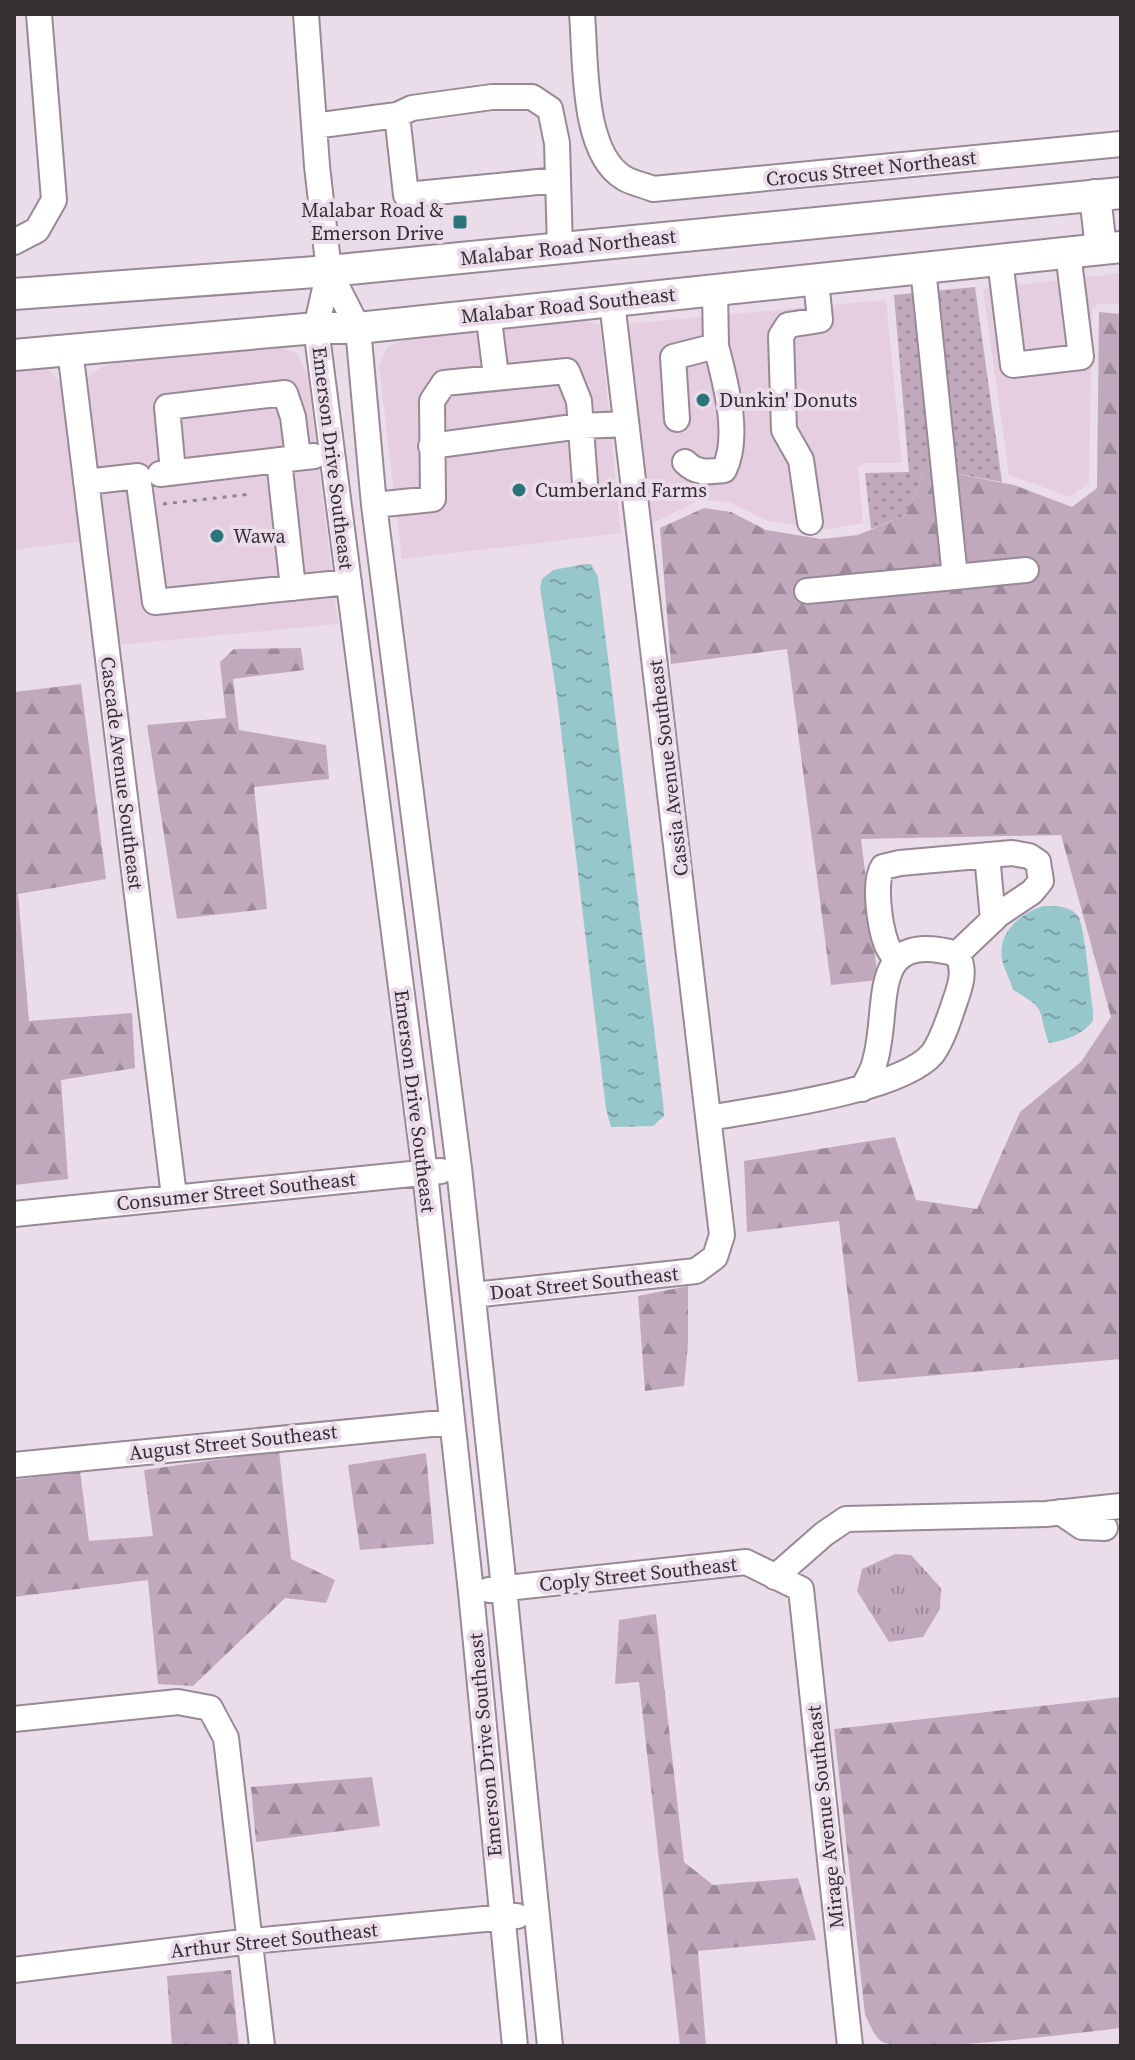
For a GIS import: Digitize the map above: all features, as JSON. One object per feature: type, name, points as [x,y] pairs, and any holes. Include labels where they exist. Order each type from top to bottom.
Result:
[{"type":"main road","name":"Malabar Road Northeast","points":[[14,294],[329,271],[1108,194]]},
{"type":"main road","points":[[1108,194],[1111,248]]},
{"type":"main road","name":"Malabar Road Southeast","points":[[14,355],[316,328],[358,328],[1111,248]]},
{"type":"street","points":[[14,242],[37,230],[54,200],[39,14]]},
{"type":"street","points":[[306,14],[329,271]]},
{"type":"street","name":"Crocus Street Northeast","points":[[582,14],[593,131],[602,155],[622,177],[653,189],[1121,144]]},
{"type":"street","points":[[314,126],[492,97],[532,97],[550,109],[557,143],[560,248]]},
{"type":"street","points":[[401,114],[406,195],[558,172]]},
{"type":"street","points":[[1000,260],[1013,365],[1081,357],[1068,253]]},
{"type":"street","points":[[923,268],[955,577]]},
{"type":"street","name":"Emerson Drive Southeast","points":[[329,271],[316,328],[425,1173],[471,1592],[515,2046]]},
{"type":"street","name":"Emerson Drive Southeast","points":[[329,271],[358,328],[374,505],[459,1168],[550,2046]]},
{"type":"street","points":[[810,522],[801,460],[784,430],[781,336],[788,325],[820,320],[816,280]]},
{"type":"street","points":[[685,462],[693,470],[703,473],[724,470],[731,457],[731,427],[716,346],[715,291]]},
{"type":"street","name":"Cassia Avenue Southeast","points":[[612,302],[722,1235]]},
{"type":"street","points":[[488,312],[496,376]]},
{"type":"street","points":[[677,419],[673,357],[716,346]]},
{"type":"street","name":"Cascade Avenue Southeast","points":[[70,350],[174,1196]]},
{"type":"street","points":[[374,505],[433,499],[432,401],[444,383],[496,376],[567,371],[579,401],[585,483]]},
{"type":"street","points":[[173,472],[167,407],[285,393],[293,417],[288,459],[293,588]]},
{"type":"street","points":[[431,446],[581,426],[626,424]]},
{"type":"street","points":[[86,482],[333,454]]},
{"type":"street","points":[[138,476],[155,602],[349,582]]},
{"type":"street","points":[[807,591],[1026,570]]},
{"type":"street","points":[[896,960],[886,943],[877,891],[877,875],[883,867],[1012,853],[1029,856],[1038,862],[1041,881],[1032,892],[993,920],[957,954]]},
{"type":"street","points":[[987,855],[993,920]]},
{"type":"street","points":[[862,1089],[875,1062],[882,999],[896,960],[909,950],[924,947],[957,954]]},
{"type":"street","points":[[709,1118],[862,1089],[916,1065],[932,1053],[947,1024],[961,983],[962,965],[957,954]]},
{"type":"street","name":"Consumer Street Southeast","points":[[14,1214],[459,1168]]},
{"type":"street","name":"Doat Street Southeast","points":[[473,1295],[696,1271],[715,1257],[722,1235]]},
{"type":"street","name":"August Street Southeast","points":[[14,1465],[452,1422]]},
{"type":"street","points":[[775,1577],[846,1519],[1060,1512],[1121,1506]]},
{"type":"street","points":[[1060,1512],[1082,1527],[1105,1528]]},
{"type":"street","name":"Coply Street Southeast","points":[[471,1592],[746,1562],[801,1589]]},
{"type":"street","name":"Mirage Avenue Southeast","points":[[801,1589],[850,2046]]},
{"type":"street","points":[[14,1719],[178,1702],[210,1708],[226,1738],[262,2046]]},
{"type":"street","name":"Arthur Street Southeast","points":[[14,1970],[251,1941],[535,1915]]},
{"type":"path","points":[[159,504],[251,494]]},
{"type":"shaded area","points":[[1121,273],[1121,305],[1100,303],[1092,309],[1089,483],[1070,497],[1009,475],[983,289]]},
{"type":"shaded area","points":[[886,300],[902,463],[865,463],[858,467],[863,523],[821,530],[768,521],[732,503],[701,499],[653,523],[655,570],[626,324]]},
{"type":"shaded area","points":[[586,321],[600,325],[621,533],[402,559],[379,366],[387,347],[414,336]]},
{"type":"shaded area","points":[[276,346],[297,353],[307,373],[338,624],[118,645],[85,396],[88,376],[102,367],[122,361]]},
{"type":"shaded area","points":[[14,366],[45,366],[61,383],[83,541],[14,550]]},
{"type":"green space","points":[[975,287],[1002,482],[925,468],[906,515],[871,529],[865,473],[909,472],[894,295]]},
{"type":"green space","points":[[1099,312],[1121,314],[1121,1359],[858,1382],[839,1221],[747,1232],[744,1161],[895,1137],[916,1200],[977,1209],[1020,1112],[1081,1062],[1111,1017],[1061,835],[861,839],[878,980],[831,985],[787,649],[671,664],[660,528],[704,508],[731,512],[766,530],[821,539],[858,535],[906,515],[925,468],[1014,485],[1072,507],[1097,488]]},
{"type":"green space","points":[[301,648],[304,670],[233,679],[239,730],[326,745],[329,779],[254,787],[267,909],[177,919],[147,725],[226,718],[220,662],[234,649]]},
{"type":"green space","points":[[81,684],[106,879],[18,894],[29,1021],[132,1013],[135,1068],[61,1080],[68,1179],[14,1185],[14,692]]},
{"type":"green space","points":[[688,1286],[684,1386],[645,1391],[638,1296]]},
{"type":"green space","points":[[279,1451],[291,1559],[335,1580],[326,1603],[285,1598],[193,1686],[158,1684],[148,1580],[14,1597],[14,1480],[80,1471],[89,1541],[153,1536],[144,1470]]},
{"type":"green space","points":[[426,1453],[434,1544],[360,1550],[348,1465]]},
{"type":"green space","points":[[895,1554],[911,1555],[941,1588],[940,1609],[923,1637],[889,1642],[857,1591],[862,1569]]},
{"type":"green space","points":[[656,1614],[684,1862],[713,1885],[798,1878],[816,1940],[698,1951],[706,2046],[680,2046],[639,1682],[615,1684],[619,1620]]},
{"type":"green space","points":[[1121,1697],[1121,2028],[956,2045],[896,2045],[881,2041],[865,2015],[834,1729]]},
{"type":"green space","points":[[372,1777],[380,1826],[256,1842],[251,1787]]},
{"type":"green space","points":[[231,1970],[239,2046],[172,2046],[167,1976]]},
{"type":"water","points":[[591,564],[598,577],[663,1102],[664,1116],[653,1126],[611,1127],[606,1109],[557,697],[540,588],[542,579],[553,570]]},
{"type":"water","points":[[1043,906],[1066,908],[1075,912],[1081,922],[1093,1010],[1093,1021],[1084,1030],[1067,1039],[1049,1043],[1037,1007],[1013,990],[1001,950],[1012,925]]},
{"type":"place","name":"Malabar Road & Emerson Drive","points":[[460,222]]},
{"type":"place","name":"Dunkin' Donuts","points":[[703,400]]},
{"type":"place","name":"Cumberland Farms","points":[[519,490]]},
{"type":"place","name":"Wawa","points":[[217,536]]}]
